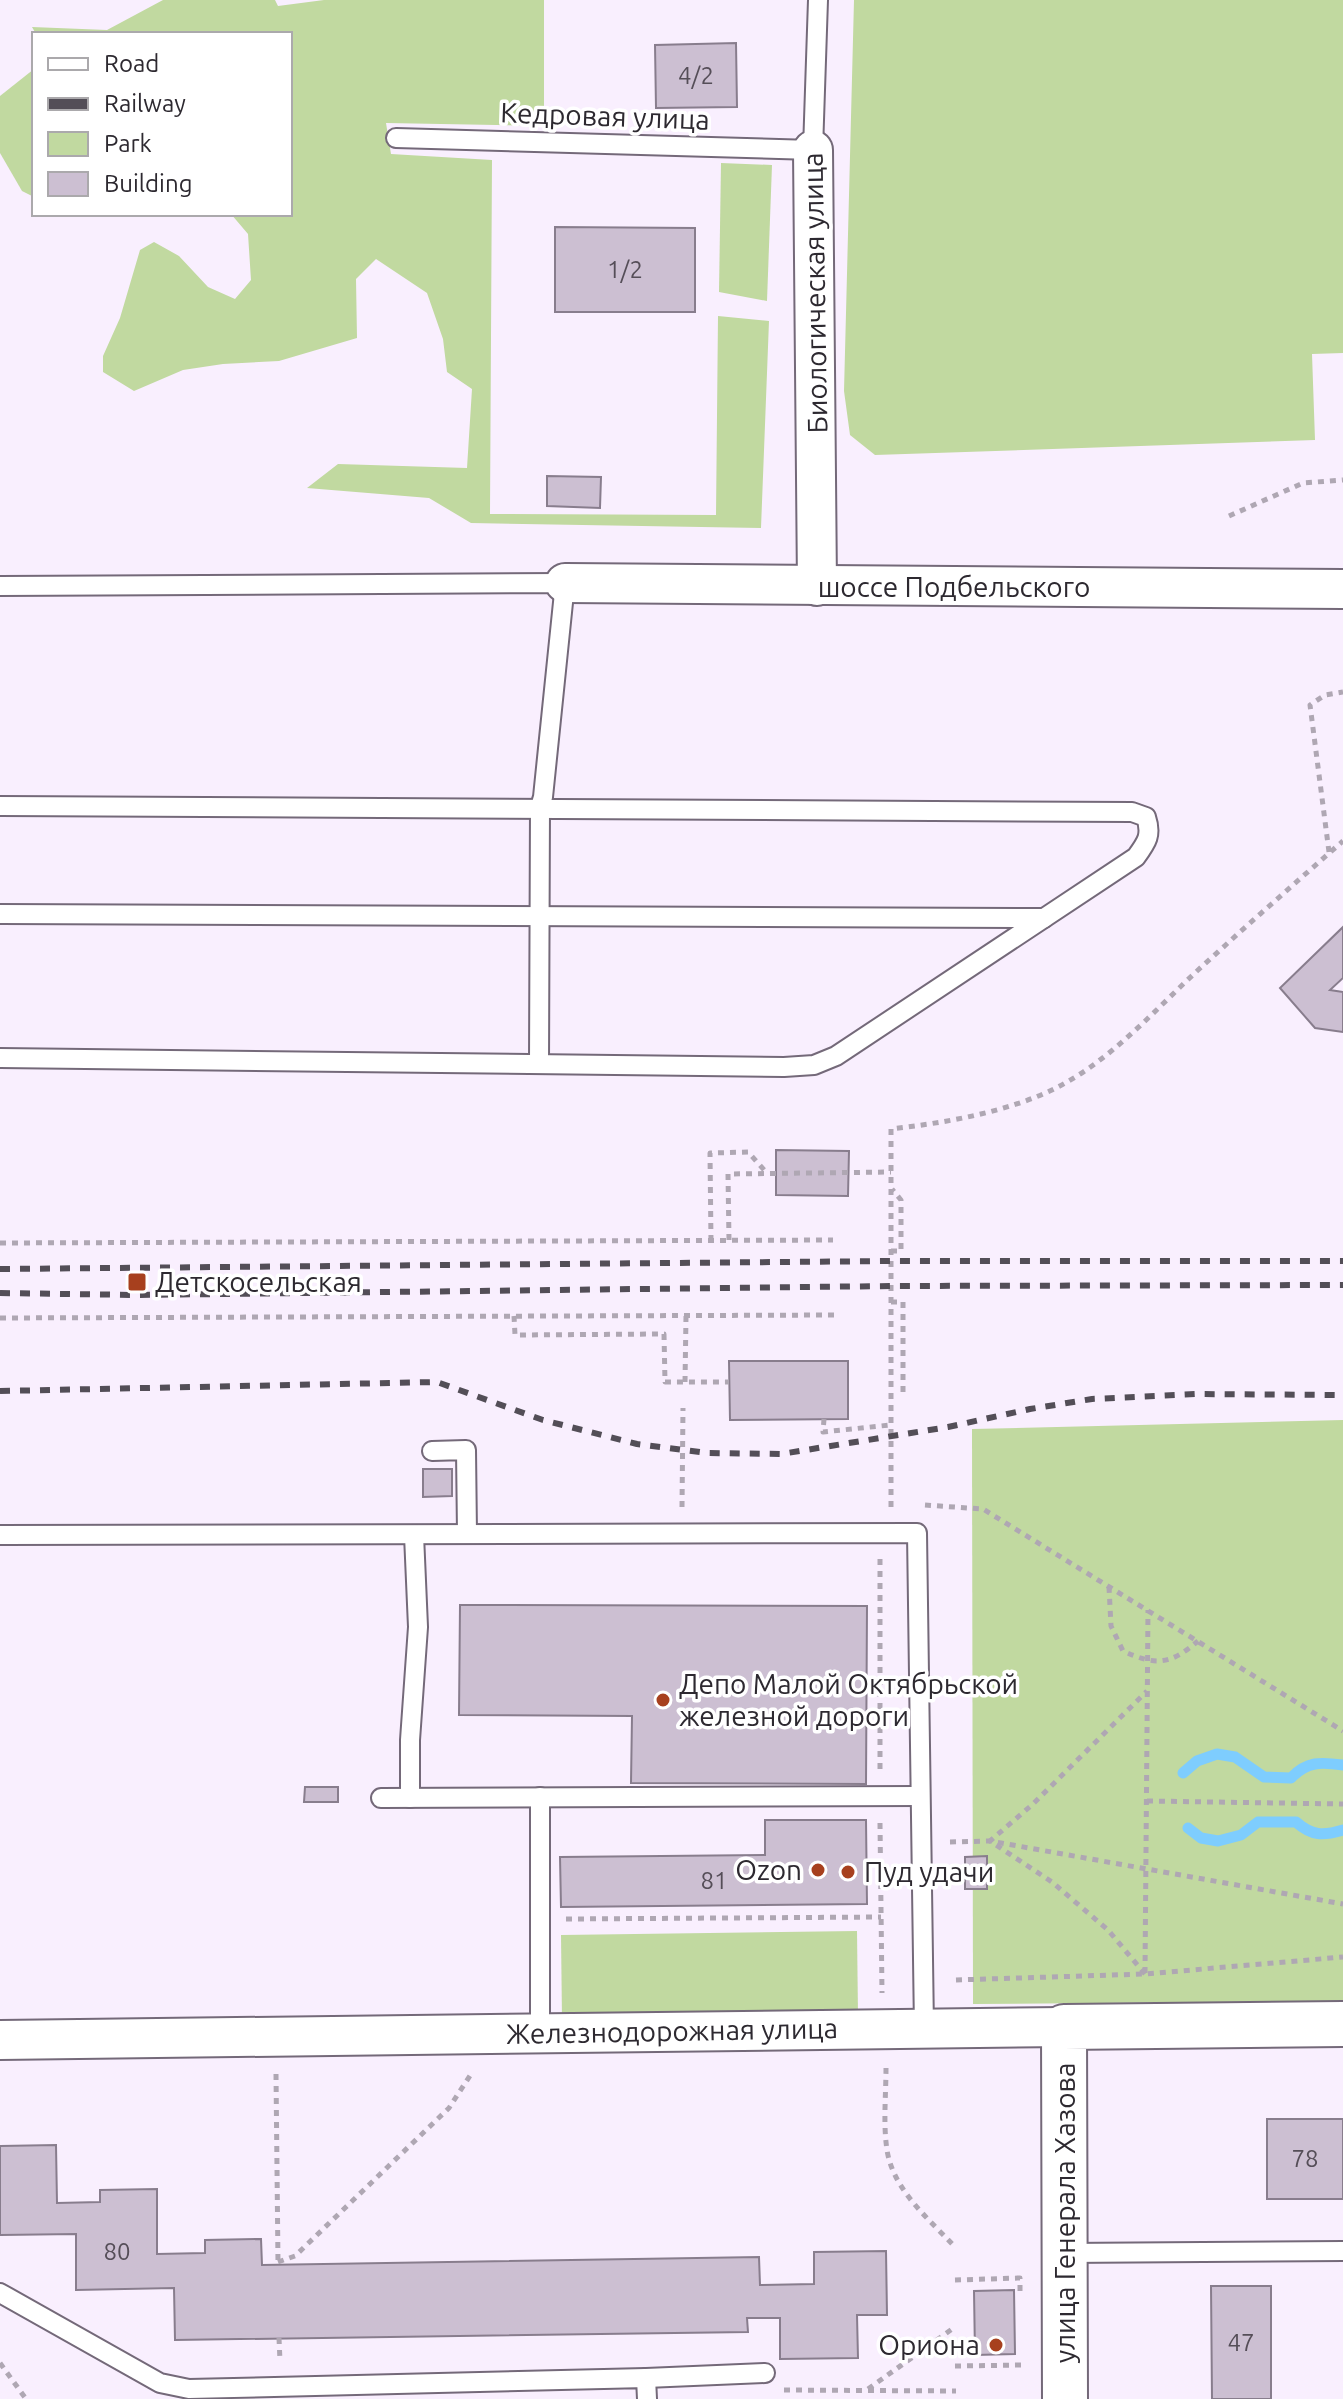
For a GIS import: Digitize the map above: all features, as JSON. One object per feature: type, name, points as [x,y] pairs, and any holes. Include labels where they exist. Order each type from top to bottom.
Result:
[{"type":"street","name":"Биологическая улица","points":[[813,150],[817,586]]},
{"type":"street","name":"шоссе Подбельского","points":[[565,583],[1343,589]]},
{"type":"street","name":"Железнодорожная улица","points":[[0,2040],[540,2032],[884,2046],[924,2029],[1343,2024]]},
{"type":"street","name":"улица Генерала Хазова","points":[[1064,2027],[1065,2399]]},
{"type":"lane","name":"Биологическая улица","points":[[813,150],[818,0]]},
{"type":"lane","name":"Кедровая улица","points":[[396,138],[813,150]]},
{"type":"lane","points":[[0,586],[565,583],[540,807],[539,1064]]},
{"type":"lane","points":[[0,806],[1132,812],[1146,817],[1150,829],[1136,857],[836,1056],[814,1065],[0,1058]]},
{"type":"lane","points":[[0,914],[1044,918]]},
{"type":"lane","points":[[432,1451],[466,1450],[467,1533]]},
{"type":"lane","points":[[0,1535],[917,1533],[924,2029]]},
{"type":"lane","points":[[410,1798],[410,1740],[418,1627],[414,1535]]},
{"type":"lane","points":[[381,1798],[920,1796]]},
{"type":"lane","points":[[540,1797],[540,2032]]},
{"type":"lane","points":[[1065,2253],[1343,2251]]},
{"type":"lane","points":[[0,2293],[160,2383],[189,2389],[765,2373]]},
{"type":"lane","points":[[646,2378],[647,2399]]},
{"type":"path","points":[[1229,516],[1303,483],[1343,480]]},
{"type":"path","points":[[1329,853],[1310,705],[1325,695],[1343,692]]},
{"type":"path","points":[[892,1532],[891,1129],[936,1124],[1029,1100],[1088,1068],[1137,1029],[1343,841]]},
{"type":"path","points":[[711,1241],[710,1153],[748,1152],[766,1173]]},
{"type":"path","points":[[729,1240],[728,1174],[891,1172]]},
{"type":"path","points":[[891,1189],[901,1200],[901,1251],[891,1251]]},
{"type":"path","points":[[0,1243],[833,1240]]},
{"type":"path","points":[[891,1302],[903,1302],[903,1397]]},
{"type":"path","points":[[0,1318],[838,1315]]},
{"type":"path","points":[[514,1316],[515,1335],[664,1334],[665,1382],[729,1382]]},
{"type":"path","points":[[685,1382],[686,1316]]},
{"type":"path","points":[[682,1508],[683,1408]]},
{"type":"path","points":[[824,1419],[823,1432],[890,1425]]},
{"type":"path","points":[[952,1505],[983,1509],[1343,1731]]},
{"type":"path","points":[[880,1551],[880,1843],[887,2149],[893,2172],[904,2191],[955,2247]]},
{"type":"path","points":[[1109,1587],[1111,1626],[1123,1651],[1147,1662],[1179,1658],[1198,1641]]},
{"type":"path","points":[[1145,1974],[1148,1610]]},
{"type":"path","points":[[990,1841],[1033,1804],[1147,1691]]},
{"type":"path","points":[[1147,1801],[1343,1804]]},
{"type":"path","points":[[880,1843],[990,1841],[1343,1904]]},
{"type":"path","points":[[990,1841],[1052,1882],[1108,1930],[1145,1974]]},
{"type":"path","points":[[553,1919],[881,1917]]},
{"type":"path","points":[[956,1980],[1145,1974],[1343,1957]]},
{"type":"path","points":[[276,2073],[278,2263],[295,2256],[449,2108],[474,2070]]},
{"type":"path","points":[[955,2280],[1020,2278],[1020,2293]]},
{"type":"path","points":[[867,2389],[955,2327]]},
{"type":"path","points":[[955,2366],[1023,2365],[1022,2351]]},
{"type":"path","points":[[0,2363],[26,2399]]},
{"type":"path","points":[[773,2391],[956,2391]]},
{"type":"green space","points":[[163,0],[275,0],[278,6],[324,0],[544,0],[544,126],[386,123],[391,154],[492,160],[490,514],[716,515],[718,316],[769,321],[761,528],[471,523],[429,498],[307,488],[338,464],[467,468],[472,389],[447,372],[443,339],[427,293],[376,259],[356,279],[357,338],[279,361],[183,370],[134,391],[103,372],[103,356],[120,318],[140,250],[154,242],[179,256],[208,287],[235,299],[251,280],[248,234],[233,216],[292,216],[292,32],[35,32],[32,27],[107,30]]},
{"type":"green space","points":[[854,0],[1343,0],[1343,353],[1312,354],[1315,440],[875,455],[850,435],[844,391]]},
{"type":"green space","points":[[32,71],[32,196],[22,191],[0,153],[0,96]]},
{"type":"green space","points":[[721,163],[772,165],[767,301],[719,292]]},
{"type":"green space","points":[[1343,1420],[1343,2001],[973,2004],[972,1429]]},
{"type":"green space","points":[[857,1931],[858,2016],[562,2020],[561,1935]]},
{"type":"building","points":[[736,43],[737,107],[656,108],[655,45]]},
{"type":"building","points":[[555,227],[695,228],[695,312],[555,312]]},
{"type":"building","points":[[547,476],[601,477],[600,508],[547,506]]},
{"type":"building","points":[[1343,927],[1343,978],[1330,990],[1343,992],[1343,1032],[1315,1028],[1280,988]]},
{"type":"building","points":[[776,1150],[849,1151],[848,1196],[776,1195]]},
{"type":"building","points":[[729,1361],[848,1361],[848,1419],[730,1420]]},
{"type":"building","points":[[423,1469],[452,1469],[452,1496],[423,1497]]},
{"type":"building","name":"Депо Малой Октябрьской железной дороги","points":[[460,1605],[867,1606],[866,1784],[631,1783],[632,1716],[459,1715]]},
{"type":"building","points":[[305,1787],[338,1787],[338,1802],[304,1802]]},
{"type":"building","points":[[765,1820],[866,1820],[867,1904],[561,1907],[560,1857],[765,1855]]},
{"type":"building","points":[[987,1856],[987,1889],[965,1889],[965,1857]]},
{"type":"building","points":[[1267,2119],[1343,2119],[1343,2199],[1267,2199]]},
{"type":"building","points":[[56,2145],[57,2203],[100,2202],[100,2190],[157,2189],[157,2254],[205,2253],[205,2240],[261,2239],[262,2265],[759,2257],[760,2285],[814,2284],[814,2252],[886,2251],[887,2315],[857,2315],[858,2358],[780,2359],[780,2318],[747,2318],[748,2332],[175,2340],[174,2288],[76,2290],[76,2234],[0,2235],[0,2146]]},
{"type":"building","points":[[1211,2286],[1271,2286],[1271,2399],[1212,2399]]},
{"type":"building","points":[[1014,2290],[1015,2354],[975,2355],[974,2291]]},
{"type":"waterway","points":[[1183,1773],[1197,1761],[1217,1754],[1235,1757],[1264,1777],[1291,1778],[1303,1768],[1315,1764],[1343,1765]]},
{"type":"waterway","points":[[1188,1828],[1201,1838],[1218,1841],[1241,1835],[1258,1822],[1296,1822],[1318,1834],[1343,1830]]},
{"type":"railway","points":[[0,1269],[892,1261],[1343,1261]]},
{"type":"railway","points":[[0,1293],[137,1295],[892,1286],[1343,1285]]},
{"type":"railway","points":[[0,1391],[437,1382],[543,1420],[637,1444],[708,1453],[781,1454],[948,1427],[1092,1399],[1195,1394],[1343,1395]]},
{"type":"place","name":"Детскосельская","points":[[137,1282]]},
{"type":"place","name":"Депо Малой Октябрьской железной дороги","points":[[663,1700]]},
{"type":"place","name":"Ozon","points":[[818,1870]]},
{"type":"place","name":"Пуд удачи","points":[[848,1872]]},
{"type":"place","name":"Ориона","points":[[996,2345]]}]
